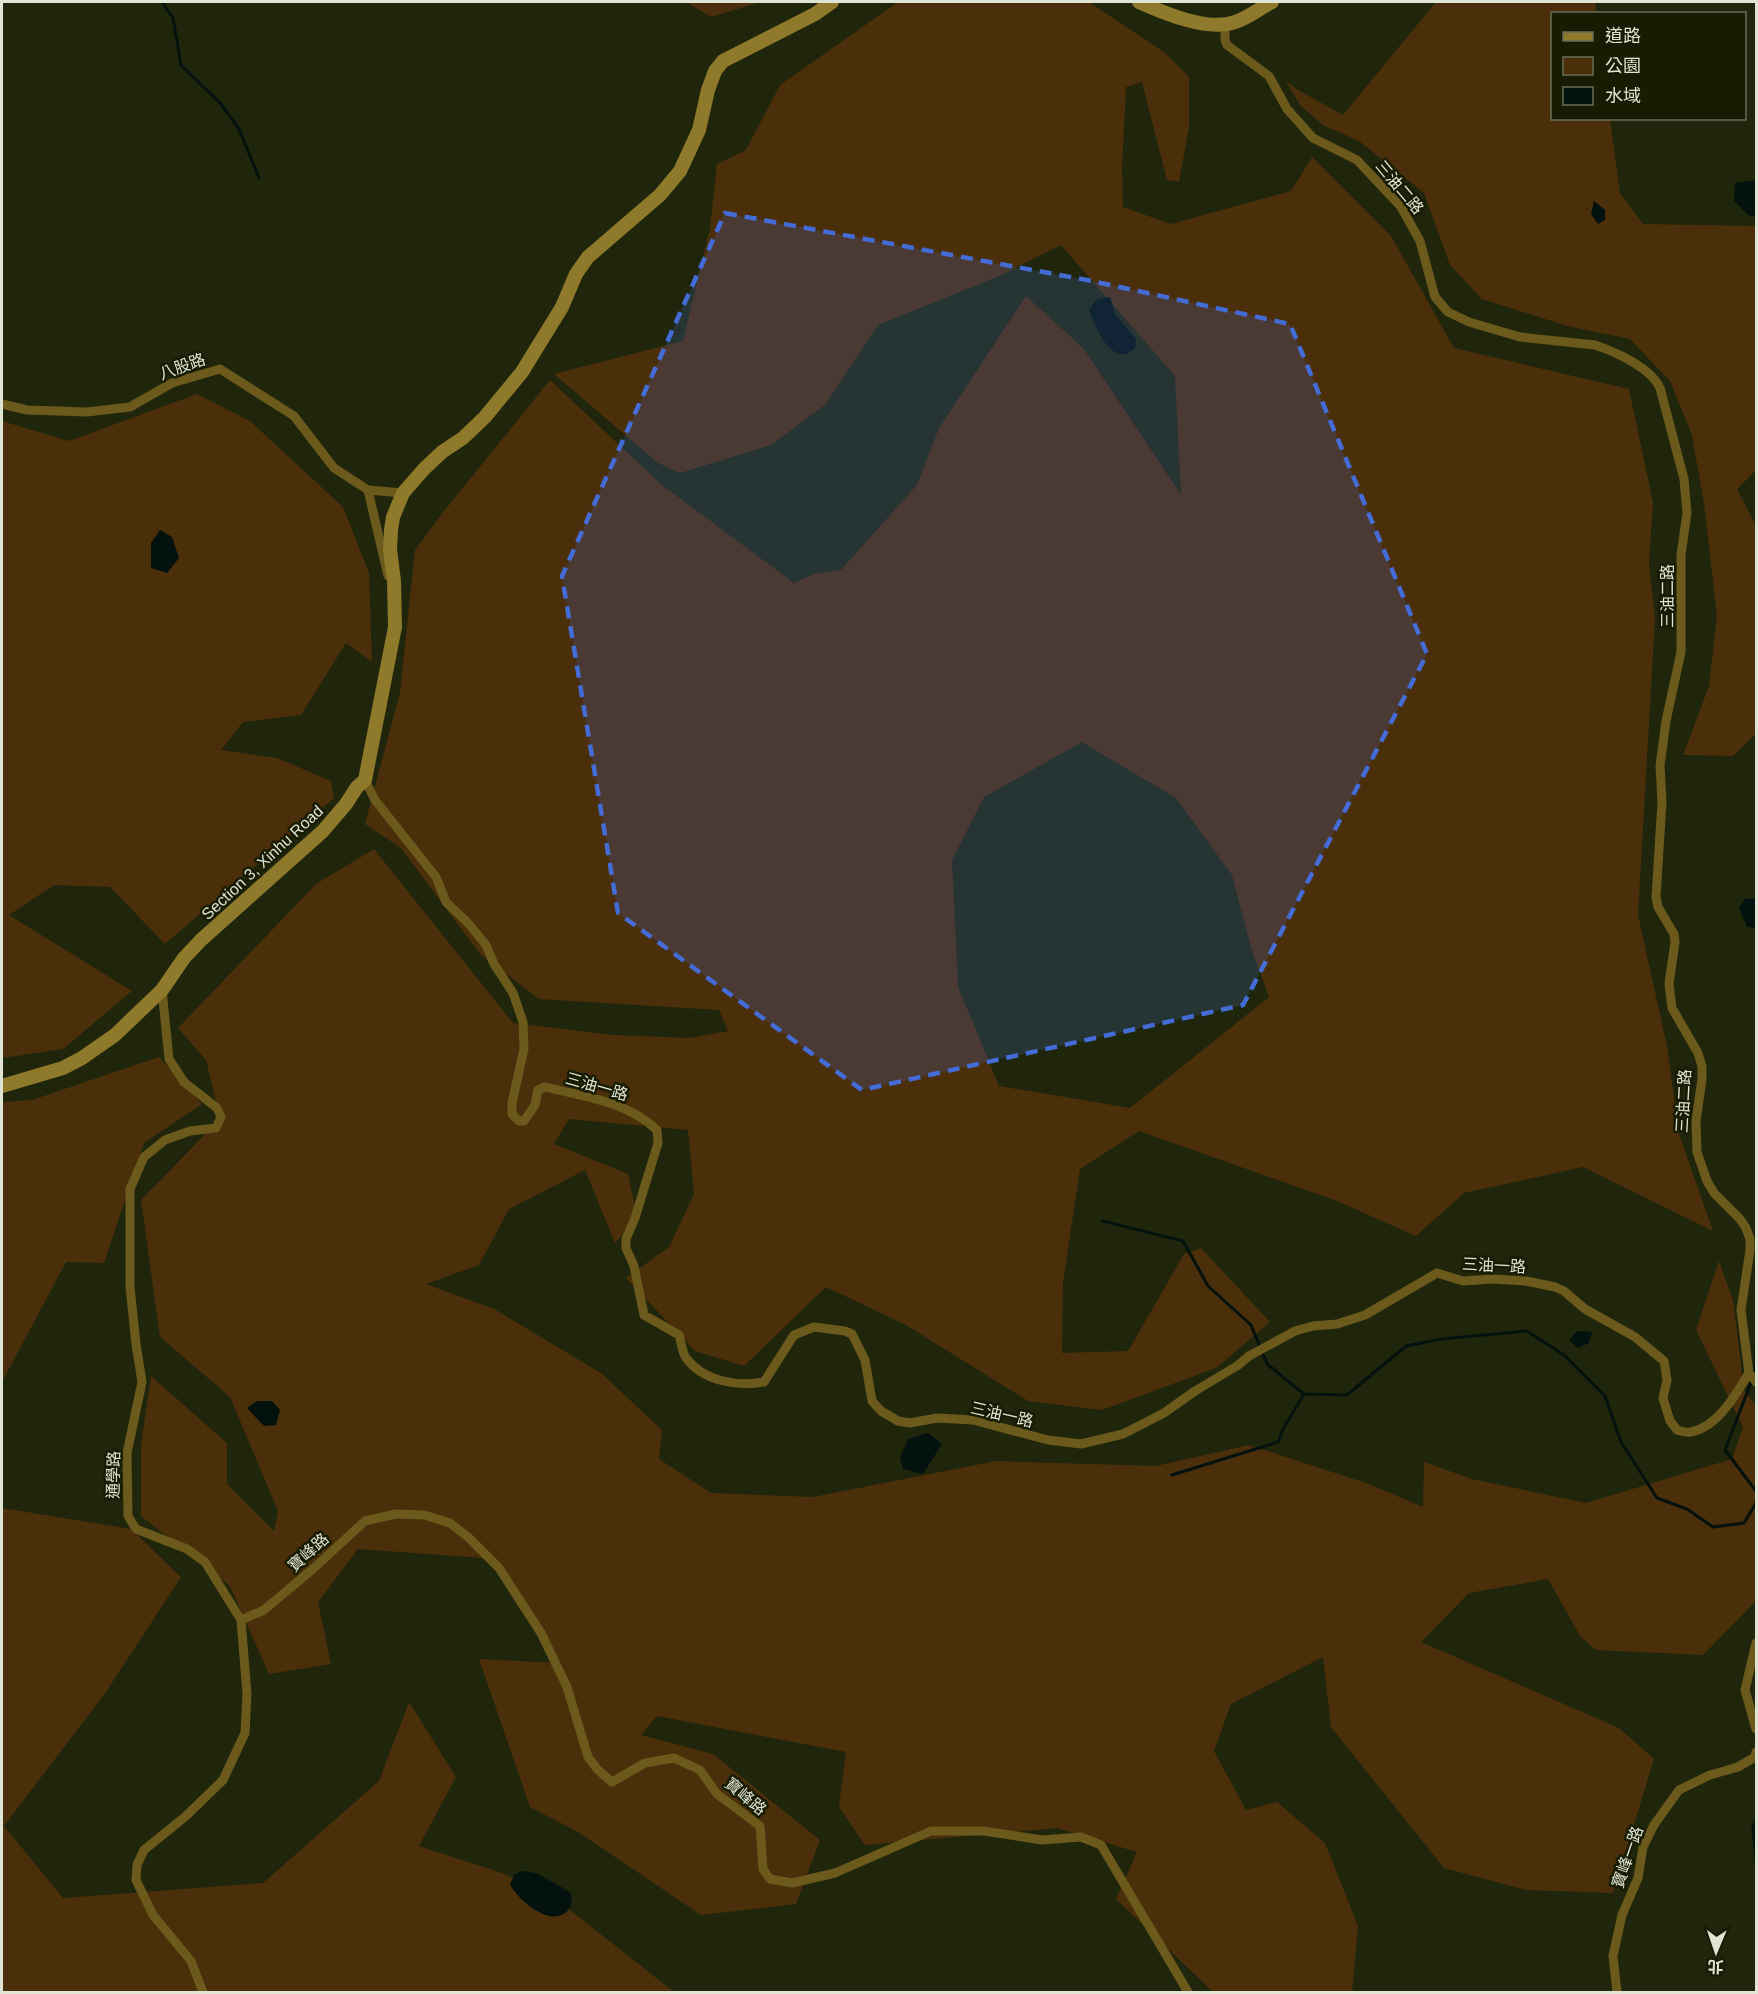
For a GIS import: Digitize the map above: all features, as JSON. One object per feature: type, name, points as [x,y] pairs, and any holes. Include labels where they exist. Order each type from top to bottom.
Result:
[{"type":"street","name":"Section 3, Xinhu Road","points":[[2,1086],[63,1068],[114,1035],[162,990],[190,952],[323,831],[346,804],[364,780],[395,627],[394,581],[390,550],[391,530],[393,517],[403,493],[430,464],[485,417],[522,372],[562,307],[576,274],[588,257],[660,195],[680,171],[699,130],[715,71],[723,61],[814,14],[832,2]]},
{"type":"street","points":[[1139,2],[1177,17],[1210,24],[1235,22],[1272,2]]},
{"type":"street","name":"三油二路","points":[[1225,24],[1227,45],[1269,76],[1287,110],[1313,138],[1358,160],[1401,207],[1420,241],[1435,297],[1448,312],[1475,324],[1520,337],[1595,345],[1607,349],[1656,378],[1660,387],[1684,478],[1687,513],[1681,555],[1681,645],[1660,766],[1662,810],[1656,897],[1658,908],[1674,934],[1676,942],[1669,984],[1672,1008],[1698,1053],[1702,1066],[1696,1121],[1697,1152],[1704,1174],[1714,1193],[1740,1220],[1750,1239],[1741,1310],[1749,1373]]},
{"type":"street","name":"八股路","points":[[2,404],[27,410],[87,412],[130,407],[172,383],[220,369],[294,416],[334,468],[368,490],[403,493]]},
{"type":"street","points":[[368,490],[394,605]]},
{"type":"street","name":"三油一路","points":[[364,780],[385,814],[436,878],[446,902],[469,924],[486,945],[494,964],[513,993],[523,1022],[524,1049],[512,1103],[512,1114],[519,1121],[524,1121],[535,1105],[538,1090],[545,1087],[615,1104],[646,1120],[657,1130],[658,1143],[635,1218],[626,1239],[626,1248],[633,1266],[644,1315],[679,1335],[685,1357],[709,1378],[747,1385],[764,1382],[794,1335],[814,1327],[845,1330],[852,1334],[865,1360],[872,1401],[881,1411],[898,1421],[910,1423],[937,1418],[973,1420],[1048,1440],[1081,1444],[1123,1434],[1164,1413],[1195,1391],[1238,1366],[1249,1356],[1295,1331],[1313,1326],[1337,1324],[1365,1315],[1437,1274],[1463,1281],[1493,1279],[1526,1281],[1555,1287],[1564,1291],[1585,1309],[1635,1337],[1664,1360],[1667,1380],[1663,1398],[1670,1421],[1677,1430],[1690,1432],[1707,1424],[1720,1414],[1726,1409],[1749,1373]]},
{"type":"street","name":"通學路","points":[[162,990],[169,1059],[184,1082],[217,1108],[221,1117],[216,1128],[190,1131],[158,1145],[144,1157],[130,1189],[130,1287],[142,1382],[127,1453],[128,1516],[136,1530],[187,1550],[205,1562],[241,1620],[247,1694],[245,1734],[223,1780],[144,1850],[137,1865],[136,1880],[153,1916],[191,1960],[202,1992]]},
{"type":"street","points":[[1749,1373],[1756,1382]]},
{"type":"street","name":"寶峰路","points":[[241,1620],[264,1610],[365,1521],[396,1514],[424,1515],[450,1523],[468,1537],[499,1568],[541,1633],[567,1687],[588,1757],[612,1782],[645,1763],[675,1758],[700,1770],[717,1794],[760,1826],[763,1869],[770,1880],[792,1883],[835,1873],[931,1831],[984,1831],[1042,1840],[1081,1837],[1101,1845],[1188,1992]]},
{"type":"street","points":[[1756,1642],[1745,1689],[1756,1729]]},
{"type":"street","name":"寶峰一路","points":[[1617,1992],[1613,1956],[1619,1925],[1638,1878],[1643,1847],[1654,1825],[1679,1790],[1710,1775],[1738,1767],[1755,1757],[1756,1752]]},
{"type":"highlighted area","points":[[725,213],[1092,281],[1290,324],[1427,654],[1243,1005],[862,1090],[618,913],[562,576]]},
{"type":"green space","points":[[686,2],[761,2],[711,17]]},
{"type":"green space","points":[[898,2],[1089,2],[1164,52],[1189,77],[1189,128],[1179,182],[1167,180],[1142,82],[1126,87],[1122,168],[1123,207],[1171,224],[1291,191],[1312,157],[1391,236],[1454,348],[1629,389],[1653,503],[1649,564],[1655,618],[1638,915],[1667,1046],[1679,1134],[1713,1231],[1583,1167],[1464,1193],[1416,1236],[1337,1201],[1139,1131],[1080,1169],[1063,1282],[1062,1353],[1128,1351],[1184,1254],[1201,1248],[1270,1322],[1216,1368],[1102,1410],[1028,1401],[906,1325],[826,1287],[744,1366],[695,1351],[626,1278],[669,1247],[694,1194],[688,1130],[569,1119],[554,1144],[628,1174],[638,1219],[615,1243],[585,1170],[509,1209],[479,1265],[426,1284],[494,1309],[601,1373],[662,1430],[659,1459],[711,1493],[813,1497],[996,1461],[1156,1466],[1249,1445],[1369,1484],[1423,1507],[1424,1462],[1472,1479],[1586,1503],[1732,1459],[1743,1427],[1696,1330],[1719,1261],[1733,1300],[1744,1390],[1756,1406],[1756,1601],[1703,1655],[1596,1650],[1580,1636],[1548,1579],[1469,1593],[1421,1642],[1619,1728],[1654,1759],[1613,1893],[1526,1890],[1444,1868],[1331,1727],[1323,1657],[1231,1704],[1214,1751],[1246,1810],[1277,1802],[1325,1843],[1358,1926],[1352,1992],[1213,1992],[1116,1899],[1137,1852],[1057,1828],[865,1845],[839,1807],[846,1752],[657,1716],[641,1735],[713,1754],[820,1840],[796,1904],[701,1915],[578,1832],[530,1807],[479,1659],[558,1663],[496,1559],[358,1549],[318,1602],[331,1664],[269,1674],[230,1586],[141,1516],[141,1445],[151,1376],[227,1443],[227,1484],[274,1531],[278,1511],[230,1397],[160,1337],[141,1200],[220,1119],[206,1060],[178,1028],[316,884],[374,849],[513,1023],[613,1035],[689,1038],[728,1031],[719,1010],[539,999],[480,954],[401,848],[365,824],[400,692],[415,550],[550,380],[662,485],[794,583],[814,574],[841,570],[917,485],[939,428],[1026,296],[1083,348],[1181,495],[1175,376],[1061,245],[999,276],[878,325],[825,405],[771,445],[680,473],[658,463],[554,374],[683,341],[710,228],[717,164],[746,150],[780,85]],"holes":[[[1082,742],[1176,798],[1232,875],[1252,951],[1269,997],[1130,1108],[999,1086],[958,987],[952,860],[984,797]]]},
{"type":"green space","points":[[1436,2],[1595,2],[1597,12],[1551,12],[1551,120],[1610,120],[1620,193],[1643,224],[1756,226],[1756,470],[1737,489],[1756,526],[1756,734],[1733,756],[1683,755],[1709,686],[1717,616],[1704,503],[1692,435],[1670,381],[1630,339],[1567,326],[1482,299],[1450,265],[1424,193],[1359,141],[1323,125],[1300,105],[1286,81],[1343,115]]},
{"type":"green space","points":[[197,394],[250,421],[343,507],[369,573],[372,662],[346,643],[301,715],[243,722],[221,750],[277,758],[331,781],[334,798],[165,944],[110,887],[54,885],[9,915],[132,991],[63,1049],[2,1058],[2,421],[69,441]]},
{"type":"green space","points":[[159,1057],[202,1104],[144,1143],[104,1263],[66,1262],[2,1382],[2,1102],[32,1100]]},
{"type":"green space","points":[[2,1508],[131,1529],[181,1577],[106,1692],[4,1826],[63,1898],[263,1883],[379,1781],[409,1702],[456,1777],[419,1846],[505,1874],[555,1898],[674,1992],[2,1992]]},
{"type":"water","points":[[1756,180],[1756,217],[1749,216],[1734,201],[1735,183]]},
{"type":"water","points":[[1594,201],[1605,210],[1605,220],[1598,224],[1591,214]]},
{"type":"water","points":[[1110,297],[1115,314],[1136,339],[1135,348],[1126,354],[1116,353],[1106,343],[1089,309],[1097,299]]},
{"type":"water","points":[[160,530],[172,537],[179,558],[167,573],[151,568],[151,543]]},
{"type":"water","points":[[1756,898],[1756,928],[1747,927],[1739,908],[1745,899]]},
{"type":"water","points":[[1577,1331],[1592,1332],[1589,1343],[1578,1348],[1569,1340]]},
{"type":"water","points":[[257,1401],[272,1401],[280,1410],[276,1425],[264,1426],[247,1408]]},
{"type":"water","points":[[928,1433],[942,1444],[923,1474],[903,1469],[900,1458],[908,1439]]},
{"type":"water","points":[[522,1871],[536,1873],[570,1892],[569,1909],[558,1916],[550,1916],[526,1903],[510,1884],[515,1874]]},
{"type":"waterway","points":[[162,2],[173,18],[181,65],[221,104],[239,129],[259,178]]},
{"type":"waterway","points":[[1103,1221],[1183,1241],[1208,1286],[1251,1325],[1267,1364],[1304,1394],[1347,1395],[1406,1346],[1442,1339],[1527,1331],[1564,1355],[1605,1396],[1621,1442],[1657,1498],[1687,1509],[1713,1527],[1744,1523],[1756,1503]]},
{"type":"waterway","points":[[1756,1346],[1755,1372],[1725,1450],[1756,1491]]},
{"type":"waterway","points":[[1172,1475],[1278,1442],[1304,1394]]},
{"type":"waterway","points":[[1756,1820],[1753,1826],[1756,1861]]}]
